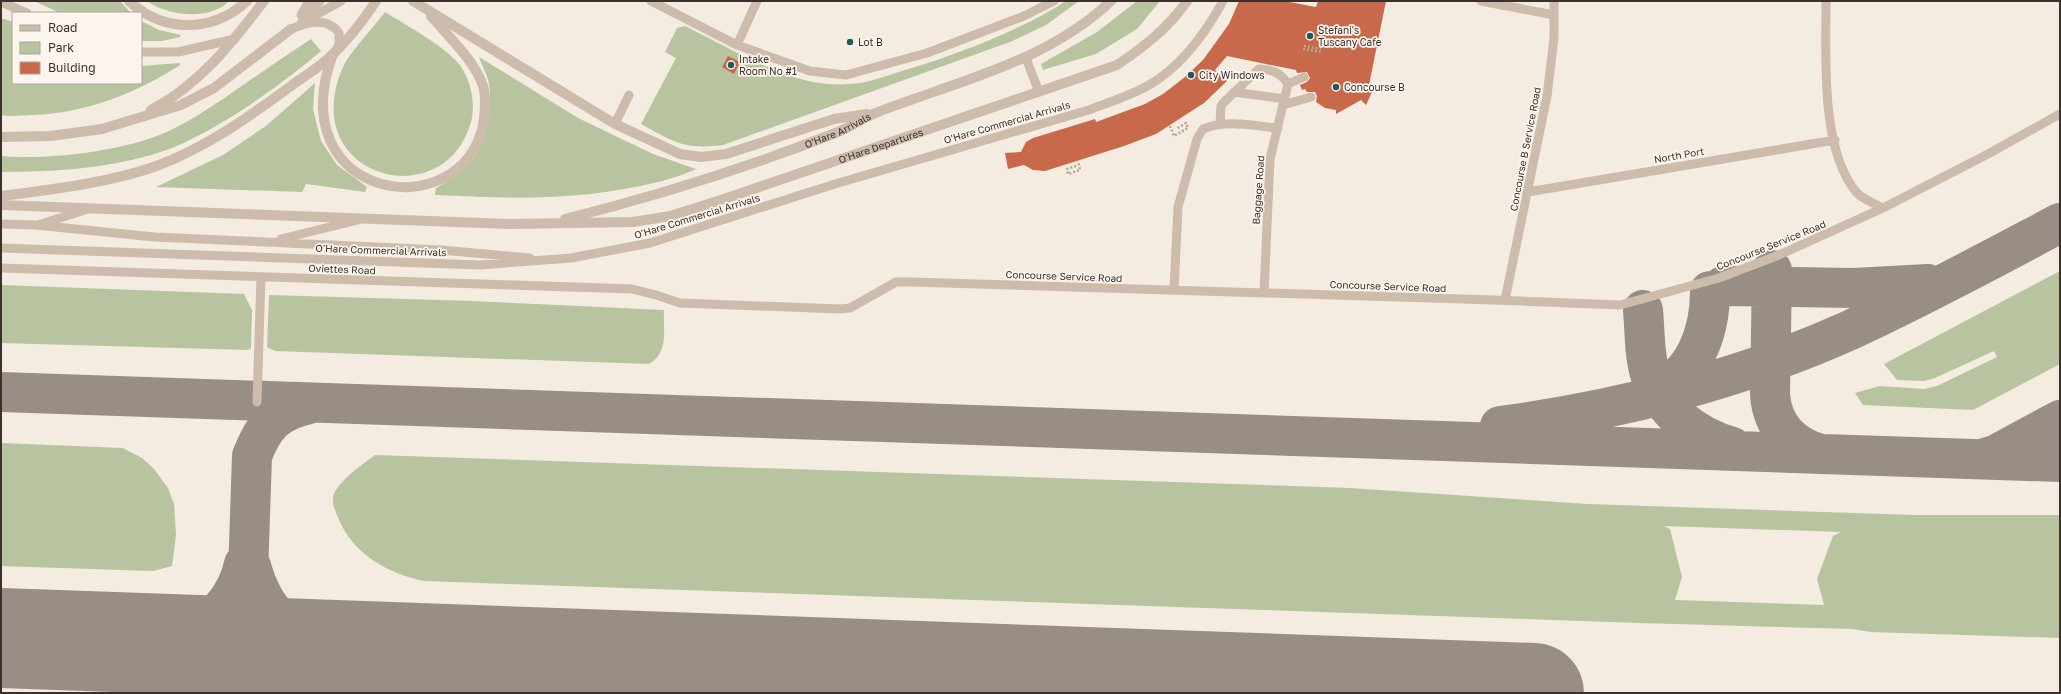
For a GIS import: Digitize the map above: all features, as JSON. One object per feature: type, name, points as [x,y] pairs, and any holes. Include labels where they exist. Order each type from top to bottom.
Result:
[{"type":"street","points":[[129,1],[155,20],[172,25],[193,25],[212,21],[228,15],[247,1]]},
{"type":"street","points":[[102,129],[143,114],[179,93],[199,77],[235,39],[264,1]]},
{"type":"street","points":[[1,196],[112,177],[158,165],[183,155],[208,142],[265,105],[335,52],[376,1]]},
{"type":"street","points":[[413,1],[615,124],[680,154],[701,157],[726,154],[834,119],[876,113]]},
{"type":"street","name":"O'Hare Arrivals","points":[[548,223],[633,202],[690,184],[839,132],[876,113],[1026,58],[1064,38],[1092,18],[1111,1]]},
{"type":"street","name":"O'Hare Departures","points":[[548,223],[633,222],[670,216],[1040,92],[1117,65],[1137,52],[1166,27],[1187,1]]},
{"type":"street","points":[[335,52],[326,75],[322,108],[328,140],[337,156],[349,168],[363,176],[389,186],[419,186],[440,179],[457,168],[469,155],[481,131],[485,106],[483,84],[474,67],[425,8]]},
{"type":"street","points":[[1,137],[50,136],[102,129],[152,115],[198,98],[214,88],[291,30]]},
{"type":"street","points":[[1,205],[511,224],[548,223]]},
{"type":"lane","points":[[291,30],[309,1]]},
{"type":"lane","points":[[291,30],[314,1]]},
{"type":"lane","points":[[291,30],[320,1]]},
{"type":"lane","points":[[291,30],[329,1]]},
{"type":"lane","points":[[291,30],[315,14],[341,1]]},
{"type":"lane","points":[[651,1],[737,45],[810,71],[846,75],[927,53],[1024,16],[1054,1]]},
{"type":"lane","points":[[737,45],[757,1]]},
{"type":"lane","name":"O'Hare Commercial Arrivals","points":[[1,248],[480,265],[559,259],[650,243],[835,184],[1089,110],[1149,85],[1186,55],[1215,17],[1223,1]]},
{"type":"lane","points":[[1480,1],[1554,15]]},
{"type":"lane","name":"Concourse B Service Road","points":[[1505,300],[1547,96],[1554,38],[1554,1]]},
{"type":"lane","points":[[1826,1],[1826,88],[1835,140],[1844,174],[1858,194],[1883,208]]},
{"type":"lane","points":[[1,2],[25,12]]},
{"type":"lane","points":[[291,30],[313,23],[330,24],[339,33],[340,38],[335,52]]},
{"type":"lane","points":[[142,52],[178,52],[235,39]]},
{"type":"lane","points":[[1026,58],[1040,92]]},
{"type":"lane","points":[[1220,124],[1221,106],[1259,69],[1270,69],[1281,73],[1288,84],[1304,77]]},
{"type":"lane","name":"Baggage Road","points":[[1264,293],[1270,159],[1288,84]]},
{"type":"lane","points":[[1234,92],[1284,102],[1311,97]]},
{"type":"lane","points":[[615,124],[629,95]]},
{"type":"lane","name":"Concourse Service Road","points":[[680,303],[840,309],[850,308],[896,282],[912,282],[1505,300],[1620,305],[1644,300],[1719,278],[1779,255],[1883,208],[1988,154],[2060,114]]},
{"type":"lane","points":[[1174,290],[1178,207],[1197,139],[1203,129],[1220,124],[1278,128]]},
{"type":"lane","name":"North Port","points":[[1528,192],[1835,140]]},
{"type":"lane","points":[[36,225],[93,208]]},
{"type":"lane","points":[[270,242],[362,218]]},
{"type":"lane","points":[[1,224],[36,225],[154,237],[441,250],[473,254],[559,259]]},
{"type":"lane","name":"Oviettes Road","points":[[1,268],[632,290],[656,294],[680,303]]},
{"type":"lane","points":[[257,402],[261,277]]},
{"type":"path","points":[[1304,47],[1321,51]]},
{"type":"path","points":[[1170,126],[1174,136],[1188,128],[1186,123],[1176,129]]},
{"type":"path","points":[[1076,166],[1067,169],[1068,174],[1080,170],[1078,161]]},
{"type":"green space","points":[[34,1],[120,1],[130,12],[58,12]]},
{"type":"green space","points":[[147,1],[229,1],[211,12],[189,14],[166,10]]},
{"type":"green space","points":[[1066,1],[1079,1],[1046,25],[1010,42],[723,145],[699,146],[680,143],[662,136],[641,124],[676,58],[665,52],[677,28],[685,26],[764,66],[797,78],[825,84],[849,84],[861,83],[876,79],[965,50],[1008,32],[1048,12]]},
{"type":"green space","points":[[1137,1],[1160,1],[1137,29],[1096,54],[1043,70],[1041,64],[1097,32]]},
{"type":"green space","points":[[385,12],[444,50],[459,64],[467,77],[473,100],[471,122],[456,152],[433,169],[406,176],[379,172],[355,158],[339,136],[334,105],[343,67],[346,61]]},
{"type":"green space","points":[[1,18],[12,22],[12,84],[142,84],[142,66],[180,63],[180,65],[145,85],[128,93],[91,106],[32,115],[1,115]]},
{"type":"green space","points":[[142,22],[159,30],[181,35],[180,37],[162,41],[142,41]]},
{"type":"green space","points":[[311,39],[321,51],[304,65],[263,96],[240,111],[194,138],[172,148],[133,160],[95,167],[1,172],[1,156],[38,157],[79,154],[119,147],[164,133],[185,123],[204,111]]},
{"type":"green space","points":[[479,57],[578,118],[653,154],[696,169],[674,178],[650,184],[584,195],[486,197],[435,195],[436,188],[458,174],[474,158],[484,137],[489,111],[490,92],[487,77]]},
{"type":"green space","points":[[315,83],[313,109],[321,141],[337,165],[367,187],[365,192],[306,184],[302,192],[156,187],[223,155],[266,126]]},
{"type":"green space","points":[[2060,271],[2060,364],[1973,410],[1863,405],[1855,393],[1880,386],[1924,389],[1937,386],[1997,357],[1994,351],[1935,378],[1924,381],[1897,380],[1884,364]]},
{"type":"green space","points":[[1,285],[244,294],[252,310],[251,348],[248,350],[1,343]]},
{"type":"green space","points":[[269,295],[473,301],[664,310],[664,340],[660,353],[649,364],[275,351],[267,347]]},
{"type":"green space","points":[[1,443],[123,448],[142,458],[154,469],[168,488],[174,504],[176,535],[172,566],[153,571],[1,566]]},
{"type":"green space","points":[[375,455],[1350,488],[1588,504],[1915,515],[2060,515],[2060,638],[1870,632],[1853,629],[424,581],[398,573],[374,561],[346,534],[335,510],[333,498],[338,486],[357,468]],"holes":[[[1664,526],[1841,532],[1833,536],[1817,579],[1824,605],[1675,600],[1682,577],[1670,529]]]},
{"type":"building","name":"Concourse B","points":[[1239,1],[1284,1],[1316,7],[1318,1],[1386,1],[1368,90],[1372,92],[1366,105],[1361,100],[1336,114],[1336,110],[1325,108],[1316,102],[1317,96],[1315,92],[1307,92],[1305,89],[1302,90],[1300,85],[1307,82],[1310,78],[1307,72],[1297,73],[1296,70],[1227,56],[1215,70],[1227,81],[1204,103],[1156,134],[1124,146],[1045,171],[1033,170],[1024,165],[1008,169],[1005,153],[1021,152],[1026,142],[1033,138],[1095,119],[1096,122],[1145,104],[1163,94],[1185,77],[1203,60],[1229,24]]},
{"type":"building","name":"Intake Room No #1","points":[[728,56],[740,62],[734,74],[722,67]]},
{"type":"taxiway","points":[[1500,426],[1544,420],[1633,402],[1677,391],[1765,364],[1848,331],[1902,305],[2060,223]]},
{"type":"taxiway","points":[[1772,270],[1770,394],[1772,405],[1779,425],[1785,433],[1801,446],[1821,454]]},
{"type":"taxiway","points":[[1723,286],[1854,288],[1928,284]]},
{"type":"taxiway","points":[[1654,394],[1668,386],[1690,364],[1703,337],[1707,322],[1710,291]]},
{"type":"taxiway","points":[[1643,310],[1646,353],[1649,369],[1651,377],[1664,402],[1673,413],[1694,430],[1706,437],[1732,447]]},
{"type":"taxiway","points":[[1,392],[2060,462]]},
{"type":"taxiway","points":[[244,693],[252,456],[261,436],[272,421],[287,411],[309,404]]},
{"type":"taxiway","points":[[1985,458],[1995,455],[2060,420]]},
{"type":"taxiway","points":[[151,643],[178,638],[201,627],[212,619],[229,599],[241,576],[244,564]]},
{"type":"taxiway","points":[[251,566],[264,600],[273,613],[284,624],[311,640],[345,651]]},
{"type":"taxiway","points":[[151,643],[184,652],[213,672],[227,693]]},
{"type":"taxiway","points":[[257,693],[262,685],[275,672],[298,658],[318,651],[343,651]]},
{"type":"runway","points":[[1,638],[1534,693]]},
{"type":"place","name":"Stefani's Tuscany Cafe","points":[[1310,36]]},
{"type":"place","name":"Lot B","points":[[850,42]]},
{"type":"place","name":"Intake Room No #1","points":[[731,65]]},
{"type":"place","name":"City Windows","points":[[1191,75]]},
{"type":"place","name":"Concourse B","points":[[1336,87]]}]
